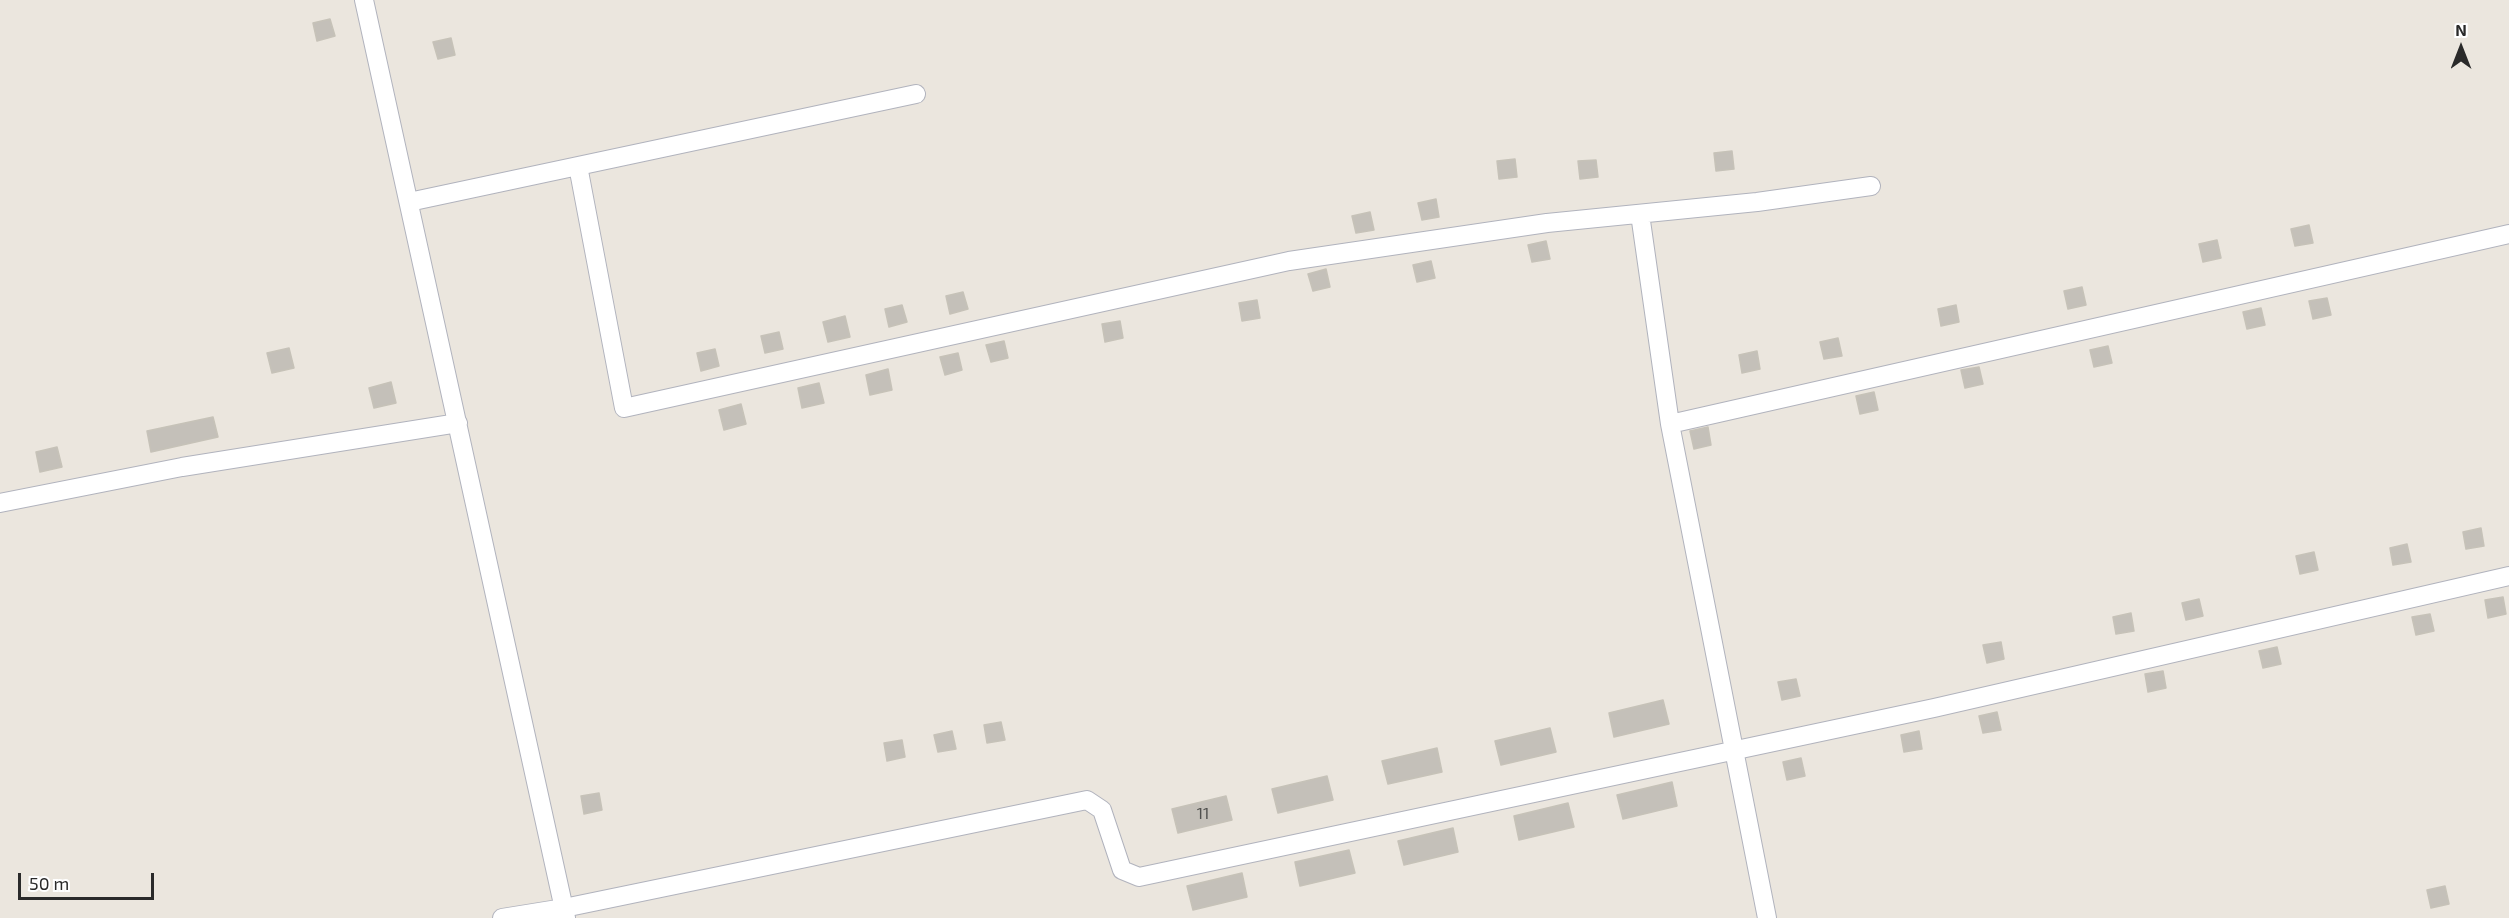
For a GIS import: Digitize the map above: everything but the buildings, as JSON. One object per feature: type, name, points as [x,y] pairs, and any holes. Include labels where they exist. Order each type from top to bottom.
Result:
[{"type":"street","points":[[364,0],[565,913]]},
{"type":"street","points":[[409,202],[916,94]]},
{"type":"street","points":[[578,166],[624,408],[1289,261],[1547,223],[1757,202],[1872,186]]},
{"type":"street","points":[[1640,214],[1670,424],[1767,918]]},
{"type":"street","points":[[1670,424],[2509,234]]},
{"type":"street","points":[[0,503],[182,467],[458,423]]},
{"type":"street","points":[[502,918],[565,913],[1087,800],[1102,810],[1122,870],[1139,877],[1934,708],[2509,576]]}]
